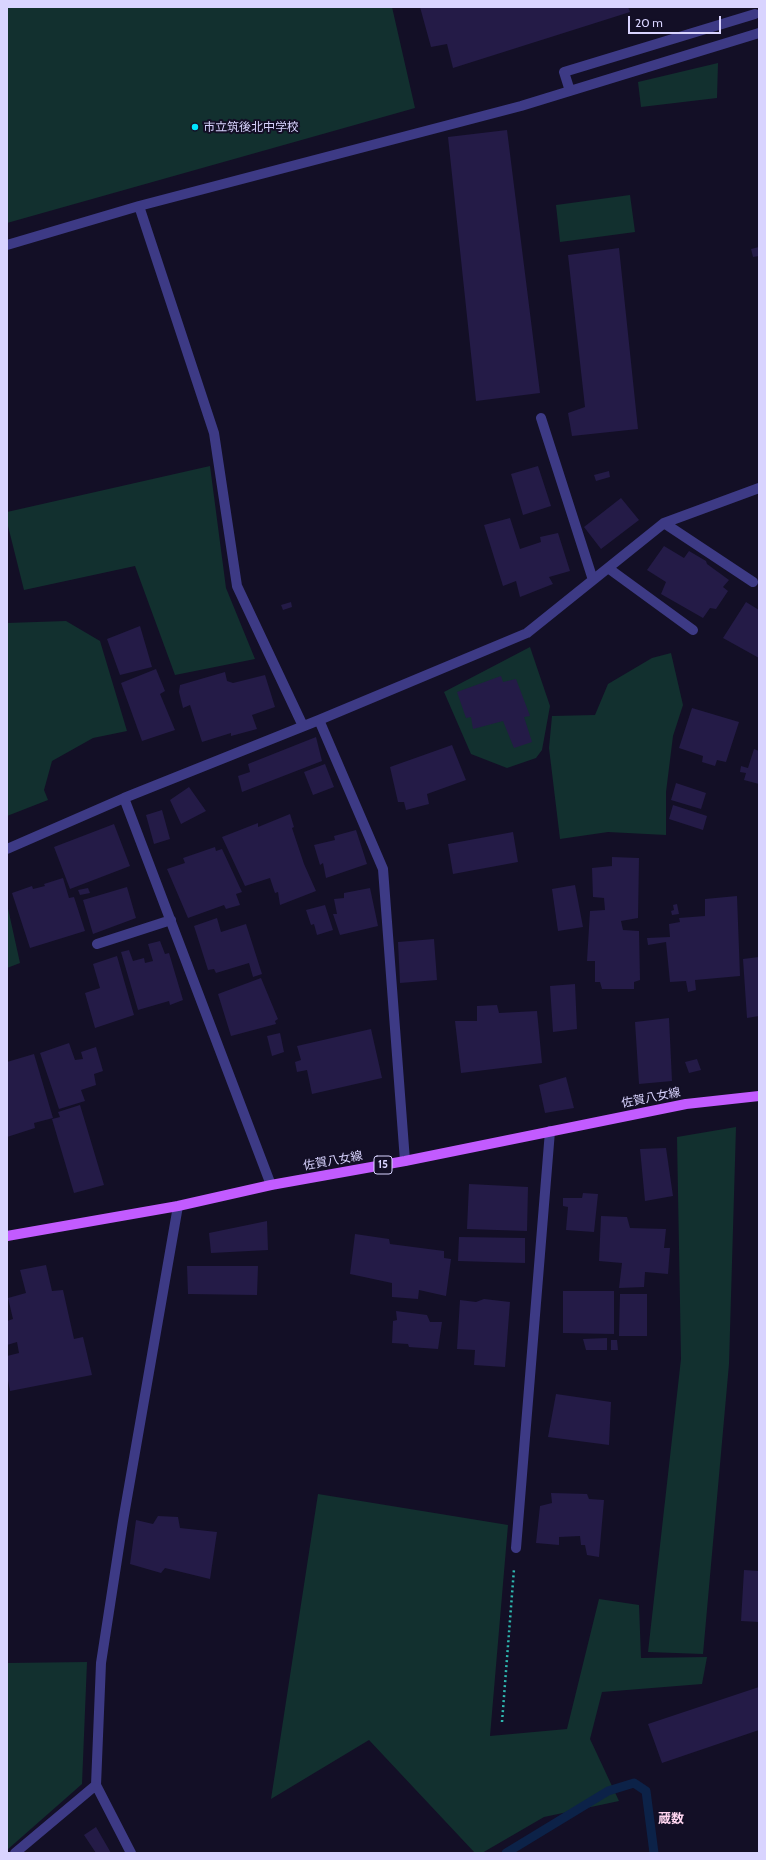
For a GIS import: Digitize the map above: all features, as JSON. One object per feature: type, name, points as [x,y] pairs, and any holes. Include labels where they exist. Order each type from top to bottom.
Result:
[{"type":"main road","name":"佐賀八女線","points":[[7,1236],[178,1206],[271,1185],[405,1161],[686,1104],[759,1096]]},
{"type":"street","points":[[570,91],[564,72],[756,14]]},
{"type":"street","points":[[7,245],[139,206],[521,106],[759,33]]},
{"type":"street","points":[[139,206],[214,433],[237,586],[303,726]]},
{"type":"street","points":[[541,418],[593,580]]},
{"type":"street","points":[[7,849],[124,798],[319,720],[527,633],[664,523],[759,488]]},
{"type":"street","points":[[664,523],[753,582]]},
{"type":"street","points":[[608,568],[693,630]]},
{"type":"street","points":[[319,720],[383,869],[405,1161]]},
{"type":"street","points":[[124,798],[271,1185]]},
{"type":"street","points":[[97,944],[171,920]]},
{"type":"street","points":[[516,1548],[550,1131]]},
{"type":"street","points":[[131,1853],[96,1785],[101,1663],[123,1521],[178,1206]]},
{"type":"street","points":[[15,1853],[96,1785]]},
{"type":"path","points":[[502,1722],[516,1548]]},
{"type":"green space","name":"市立筑後北中学校","points":[[7,7],[392,7],[415,108],[7,223]]},
{"type":"green space","points":[[718,63],[717,98],[641,107],[638,82]]},
{"type":"green space","points":[[630,195],[635,232],[560,242],[556,205]]},
{"type":"green space","points":[[210,466],[226,588],[255,659],[175,675],[135,566],[24,590],[7,522],[7,512]]},
{"type":"green space","points":[[66,621],[100,641],[127,731],[93,738],[52,761],[44,790],[48,800],[7,816],[7,623]]},
{"type":"green space","points":[[530,647],[550,706],[542,750],[536,758],[507,768],[471,754],[444,692]]},
{"type":"green space","points":[[671,653],[683,705],[673,736],[666,792],[666,835],[608,832],[560,839],[549,748],[552,716],[595,715],[608,684],[652,658]]},
{"type":"green space","points":[[7,904],[20,963],[7,968]]},
{"type":"green space","points":[[736,1127],[729,1364],[703,1654],[648,1652],[681,1359],[677,1137]]},
{"type":"green space","points":[[318,1494],[508,1525],[490,1736],[567,1729],[599,1599],[639,1605],[641,1658],[707,1657],[702,1684],[602,1692],[590,1739],[619,1801],[544,1817],[482,1853],[475,1853],[369,1740],[271,1799]]},
{"type":"green space","points":[[87,1662],[82,1784],[7,1850],[7,1663]]},
{"type":"building","points":[[420,7],[628,7],[630,12],[453,68],[447,44],[431,47]]},
{"type":"building","points":[[507,130],[540,393],[476,401],[448,137]]},
{"type":"building","points":[[759,247],[759,256],[753,257],[751,249]]},
{"type":"building","points":[[619,248],[638,429],[572,436],[568,413],[585,407],[568,255]]},
{"type":"building","points":[[538,466],[551,506],[523,515],[511,474]]},
{"type":"building","points":[[609,471],[610,477],[596,481],[594,475]]},
{"type":"building","points":[[621,498],[639,520],[601,549],[584,527]]},
{"type":"building","points":[[510,518],[520,549],[541,542],[540,537],[558,533],[570,571],[549,577],[553,584],[520,597],[516,581],[503,586],[484,525]]},
{"type":"building","points":[[664,546],[684,558],[689,551],[706,561],[707,564],[729,580],[723,587],[728,591],[716,609],[710,608],[703,618],[661,594],[666,582],[647,570]]},
{"type":"building","points":[[291,602],[292,607],[283,610],[281,605]]},
{"type":"building","points":[[746,602],[759,610],[759,658],[723,638]]},
{"type":"building","points":[[140,626],[152,667],[120,675],[107,639]]},
{"type":"building","points":[[156,669],[165,691],[160,694],[175,730],[142,741],[121,683]]},
{"type":"building","points":[[225,672],[227,681],[233,683],[265,675],[275,707],[252,715],[257,729],[231,736],[231,733],[202,742],[190,705],[183,708],[179,692],[180,685]]},
{"type":"building","points":[[501,676],[503,682],[516,679],[530,716],[524,717],[532,742],[514,748],[503,721],[473,729],[471,717],[466,718],[457,692]]},
{"type":"building","points":[[692,708],[739,722],[726,762],[717,760],[715,766],[702,762],[703,756],[679,748]]},
{"type":"building","points":[[316,737],[322,761],[242,792],[238,776],[250,772],[248,764]]},
{"type":"building","points":[[452,745],[466,780],[427,794],[429,804],[406,810],[404,802],[398,802],[390,767]]},
{"type":"building","points":[[754,749],[759,751],[759,784],[744,780],[746,773],[740,772],[741,766],[748,768]]},
{"type":"building","points":[[325,764],[334,787],[313,795],[304,772]]},
{"type":"building","points":[[676,783],[706,793],[701,809],[671,800]]},
{"type":"building","points":[[189,787],[206,811],[181,824],[170,800]]},
{"type":"building","points":[[673,805],[707,816],[703,830],[669,819]]},
{"type":"building","points":[[162,810],[170,839],[154,844],[146,815]]},
{"type":"building","points":[[290,814],[294,827],[292,828],[304,864],[316,891],[280,905],[278,892],[275,893],[270,878],[245,886],[222,837],[258,823],[258,827]]},
{"type":"building","points":[[114,824],[130,866],[70,889],[54,847]]},
{"type":"building","points":[[356,830],[367,864],[326,878],[323,863],[320,865],[314,845],[335,840],[334,836]]},
{"type":"building","points":[[513,832],[518,862],[453,874],[448,844]]},
{"type":"building","points":[[215,847],[216,851],[222,849],[242,892],[236,894],[240,905],[226,909],[224,905],[188,918],[167,869],[185,863],[183,858]]},
{"type":"building","points":[[612,857],[639,858],[638,918],[621,921],[623,930],[639,931],[640,980],[634,982],[634,989],[602,989],[600,982],[595,982],[595,961],[587,961],[590,911],[605,910],[604,898],[593,897],[592,868],[612,866]]},
{"type":"building","points":[[63,878],[69,898],[74,897],[85,931],[30,948],[12,893],[32,886],[33,889],[45,886],[44,884]]},
{"type":"building","points":[[575,885],[583,927],[558,931],[552,889]]},
{"type":"building","points":[[127,887],[136,918],[93,934],[83,900]]},
{"type":"building","points":[[88,888],[90,893],[80,895],[78,890]]},
{"type":"building","points":[[370,888],[378,926],[340,935],[333,914],[337,914],[334,899],[344,898],[344,893]]},
{"type":"building","points":[[737,896],[740,976],[695,980],[696,990],[688,992],[686,981],[670,982],[666,942],[648,945],[647,938],[670,937],[669,924],[680,922],[679,918],[705,916],[705,899]]},
{"type":"building","points":[[677,904],[679,914],[672,915],[671,911],[674,910],[673,905]]},
{"type":"building","points":[[325,905],[333,930],[317,935],[314,924],[311,925],[306,910]]},
{"type":"building","points":[[217,918],[221,932],[246,924],[262,974],[253,977],[249,963],[216,973],[214,969],[208,970],[194,926]]},
{"type":"building","points":[[434,939],[437,980],[400,983],[398,942]]},
{"type":"building","points":[[160,941],[165,954],[169,953],[183,1000],[170,1005],[169,1001],[138,1010],[121,952],[129,950],[133,961],[144,958],[145,963],[153,961],[148,944]]},
{"type":"building","points":[[117,956],[134,1015],[95,1028],[85,993],[100,988],[93,964]]},
{"type":"building","points":[[759,957],[759,1016],[747,1018],[743,959]]},
{"type":"building","points":[[261,978],[278,1019],[275,1021],[276,1024],[231,1036],[218,994]]},
{"type":"building","points":[[575,984],[577,1029],[553,1032],[550,986]]},
{"type":"building","points":[[497,1005],[499,1013],[537,1011],[542,1063],[461,1073],[455,1021],[477,1021],[477,1006]]},
{"type":"building","points":[[669,1018],[672,1081],[639,1084],[635,1022]]},
{"type":"building","points":[[371,1029],[382,1078],[312,1094],[307,1070],[297,1072],[295,1062],[301,1060],[297,1046]]},
{"type":"building","points":[[280,1033],[284,1052],[272,1056],[267,1036]]},
{"type":"building","points":[[69,1043],[75,1060],[83,1059],[81,1052],[96,1047],[103,1071],[94,1074],[96,1085],[81,1090],[85,1101],[59,1109],[40,1053]]},
{"type":"building","points":[[34,1054],[53,1118],[34,1123],[35,1128],[7,1137],[7,1062]]},
{"type":"building","points":[[697,1059],[701,1070],[689,1073],[685,1062]]},
{"type":"building","points":[[566,1077],[574,1108],[545,1113],[539,1085]]},
{"type":"building","points":[[80,1105],[104,1185],[74,1193],[52,1119],[60,1117],[58,1112]]},
{"type":"building","points":[[666,1148],[673,1196],[645,1201],[640,1149]]},
{"type":"building","points":[[469,1184],[528,1187],[527,1231],[467,1229]]},
{"type":"building","points":[[583,1193],[598,1194],[594,1232],[566,1230],[568,1207],[563,1206],[563,1198],[582,1198]]},
{"type":"building","points":[[601,1216],[627,1217],[630,1228],[666,1229],[664,1248],[670,1248],[668,1274],[645,1272],[644,1287],[619,1288],[622,1263],[599,1261]]},
{"type":"building","points":[[267,1221],[268,1250],[211,1253],[209,1233]]},
{"type":"building","points":[[355,1234],[389,1239],[390,1244],[444,1251],[444,1258],[451,1259],[446,1296],[419,1290],[418,1299],[392,1297],[392,1283],[350,1274]]},
{"type":"building","points":[[459,1237],[525,1238],[525,1263],[458,1261]]},
{"type":"building","points":[[46,1265],[52,1291],[63,1290],[74,1339],[83,1337],[92,1375],[10,1391],[7,1376],[7,1356],[19,1353],[17,1342],[7,1345],[7,1321],[13,1319],[8,1298],[26,1293],[20,1270]]},
{"type":"building","points":[[187,1266],[258,1266],[257,1295],[188,1294]]},
{"type":"building","points":[[563,1291],[614,1291],[614,1334],[563,1333]]},
{"type":"building","points":[[620,1294],[647,1294],[647,1336],[619,1336]]},
{"type":"building","points":[[484,1299],[510,1302],[505,1367],[474,1365],[475,1350],[457,1349],[460,1300],[476,1302]]},
{"type":"building","points":[[396,1311],[427,1315],[430,1322],[442,1322],[438,1349],[409,1347],[408,1344],[392,1343],[393,1321],[397,1320]]},
{"type":"building","points":[[607,1338],[607,1350],[586,1350],[583,1339]]},
{"type":"building","points":[[611,1340],[617,1340],[618,1350],[611,1350]]},
{"type":"building","points":[[556,1394],[611,1402],[609,1445],[548,1437]]},
{"type":"building","points":[[551,1493],[587,1494],[589,1499],[604,1500],[599,1557],[587,1555],[585,1545],[581,1545],[580,1536],[559,1537],[559,1545],[536,1543],[540,1506],[552,1503]]},
{"type":"building","points":[[158,1516],[178,1517],[180,1528],[217,1532],[210,1579],[165,1568],[161,1573],[130,1564],[136,1520],[153,1524]]},
{"type":"building","points":[[744,1570],[759,1571],[759,1622],[741,1621]]},
{"type":"building","points":[[759,1687],[759,1730],[662,1763],[648,1724]]},
{"type":"building","points":[[96,1827],[111,1853],[96,1853],[84,1835]]},
{"type":"waterway","points":[[506,1853],[608,1791],[634,1783],[646,1791],[654,1853]]},
{"type":"place","name":"市立筑後北中学校","points":[[195,127]]},
{"type":"district","name":"蔵数","points":[[671,1819]]}]
